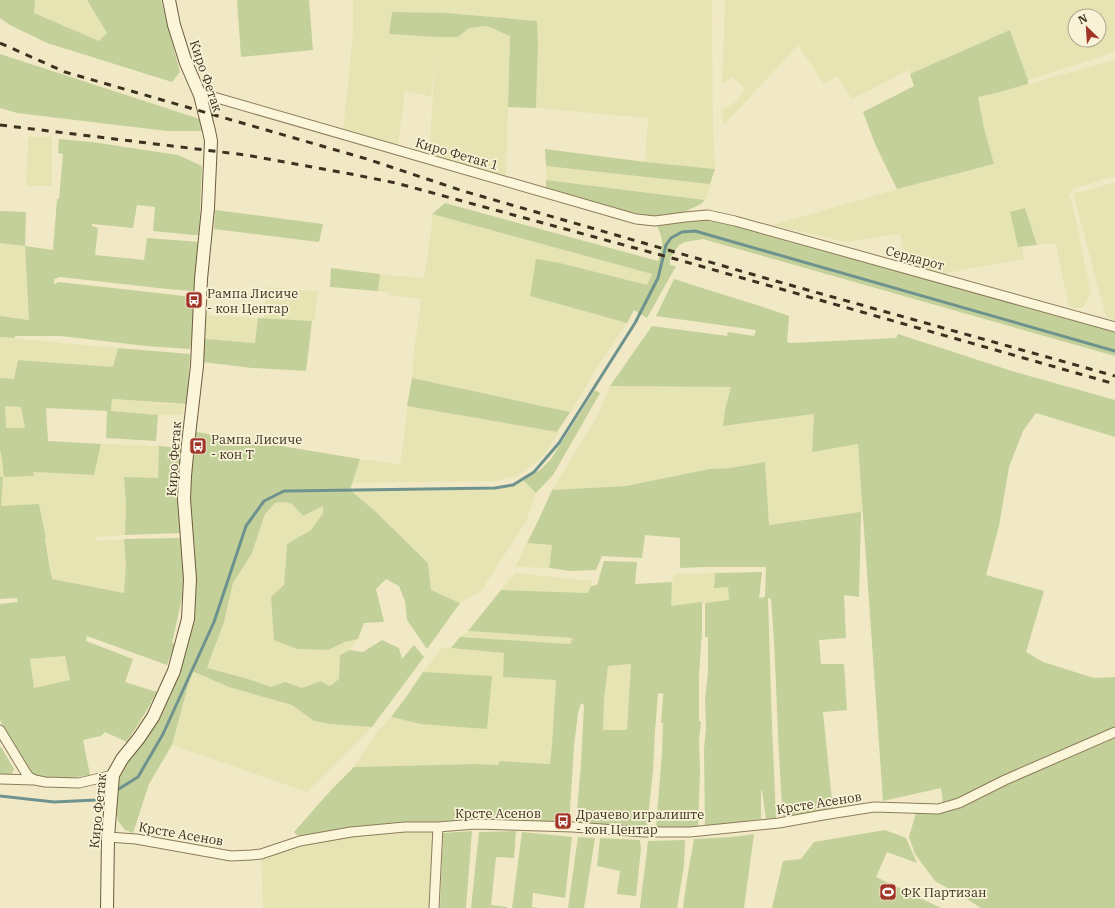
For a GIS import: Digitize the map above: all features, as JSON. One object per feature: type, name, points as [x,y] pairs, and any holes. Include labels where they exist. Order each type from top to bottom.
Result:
[{"type":"main road","name":"Киро Фетак","points":[[107,908],[108,837],[113,775],[122,759],[139,738],[153,717],[174,671],[188,619],[190,579],[184,499],[185,476],[197,366],[201,279],[211,141],[210,131],[200,95],[186,63],[174,25],[169,0]]},
{"type":"street","name":"Киро Фетак 1","points":[[200,95],[217,98],[636,219],[655,221],[708,215]]},
{"type":"street","points":[[204,112],[210,102],[217,98]]},
{"type":"street","name":"Сердарот","points":[[708,215],[762,228],[1115,327]]},
{"type":"street","points":[[0,730],[26,773],[29,777],[35,780]]},
{"type":"street","name":"Крсте Асенов","points":[[108,837],[136,839],[231,856],[251,856],[300,841],[351,832],[405,827],[490,824],[573,827],[646,832],[690,832],[779,823],[831,813],[874,807],[938,809],[959,803],[1005,780],[1115,732]]},
{"type":"street","points":[[0,779],[79,783],[113,775]]},
{"type":"street","points":[[434,908],[438,827]]},
{"type":"shaded area","points":[[35,0],[87,0],[107,33],[99,41],[34,13]]},
{"type":"shaded area","points":[[353,0],[712,0],[713,126],[715,169],[645,162],[648,118],[536,108],[538,44],[536,21],[447,13],[392,12],[389,34],[458,37],[469,28],[487,26],[510,36],[506,177],[429,159],[435,57],[431,97],[405,91],[398,146],[343,131],[353,32]]},
{"type":"shaded area","points":[[725,0],[1115,0],[1115,52],[1028,80],[1010,30],[910,74],[909,70],[852,99],[837,76],[824,84],[798,45],[723,126],[722,110],[737,101],[745,88],[733,77],[722,84]]},
{"type":"shaded area","points":[[1115,60],[1115,176],[1073,189],[1073,193],[1069,195],[1074,210],[1091,294],[1083,307],[1076,308],[1069,307],[1056,245],[1037,245],[1025,208],[1019,247],[1022,247],[1024,259],[931,276],[908,269],[900,234],[846,242],[773,225],[897,189],[994,164],[984,128],[978,97]]},
{"type":"shaded area","points":[[28,137],[52,137],[52,186],[26,186]]},
{"type":"shaded area","points":[[546,166],[712,184],[705,200],[546,180]]},
{"type":"shaded area","points":[[1115,182],[1115,320],[1106,317],[1073,193],[1090,190]]},
{"type":"shaded area","points":[[432,214],[652,274],[647,285],[560,263],[530,296],[627,323],[570,412],[412,378],[414,349],[421,299],[390,295],[390,293],[378,291],[380,274],[424,278],[431,232]]},
{"type":"shaded area","points":[[0,243],[25,246],[29,320],[0,316]]},
{"type":"shaded area","points":[[266,287],[318,291],[315,321],[264,319]]},
{"type":"shaded area","points":[[206,315],[258,318],[255,343],[205,339]]},
{"type":"shaded area","points":[[0,337],[118,348],[113,367],[18,360],[14,379],[0,378]]},
{"type":"shaded area","points":[[610,386],[731,387],[725,410],[724,426],[814,414],[812,452],[858,443],[863,512],[769,525],[765,462],[730,468],[710,469],[626,486],[552,490],[598,415]]},
{"type":"shaded area","points":[[112,399],[184,405],[183,415],[158,415],[111,411]]},
{"type":"shaded area","points":[[5,406],[21,407],[25,428],[6,428]]},
{"type":"shaded area","points":[[407,406],[559,432],[544,456],[517,476],[497,481],[352,483],[360,459],[400,464]]},
{"type":"shaded area","points":[[101,444],[159,446],[158,479],[124,477],[126,506],[125,535],[96,537],[96,541],[124,539],[126,564],[124,593],[52,579],[39,504],[0,507],[3,477],[0,477],[0,451],[34,476],[33,472],[93,475]]},
{"type":"shaded area","points":[[523,480],[536,493],[526,522],[481,591],[460,603],[431,590],[428,563],[376,512],[350,490],[505,488]]},
{"type":"shaded area","points":[[285,502],[292,504],[303,516],[323,506],[323,513],[312,530],[287,544],[284,585],[271,598],[274,639],[297,649],[328,650],[345,642],[358,639],[350,650],[340,655],[339,679],[330,686],[320,681],[302,688],[285,682],[271,687],[245,678],[207,668],[224,622],[233,583],[252,553],[265,514],[275,503]]},
{"type":"shaded area","points":[[527,543],[552,545],[549,568],[515,567]]},
{"type":"shaded area","points":[[515,573],[592,581],[589,593],[501,590]]},
{"type":"shaded area","points":[[715,573],[714,587],[728,587],[729,601],[671,606],[672,582],[674,574]]},
{"type":"shaded area","points":[[468,631],[573,638],[570,644],[460,637]]},
{"type":"shaded area","points":[[443,647],[505,653],[503,677],[556,680],[550,764],[500,761],[499,765],[478,764],[354,767],[377,732],[391,717],[421,724],[492,677],[423,672]]},
{"type":"shaded area","points":[[65,656],[70,680],[34,689],[30,659]]},
{"type":"shaded area","points":[[631,664],[627,731],[603,730],[604,700],[608,666]]},
{"type":"shaded area","points":[[192,671],[229,687],[292,705],[314,721],[330,724],[372,727],[307,792],[172,745]]},
{"type":"shaded area","points":[[438,827],[434,908],[263,908],[261,854],[300,841]]},
{"type":"green space","points":[[0,0],[35,0],[34,13],[99,41],[107,33],[87,0],[161,0],[180,72],[172,82],[47,43],[10,25],[0,18]]},
{"type":"green space","points":[[237,0],[309,0],[313,50],[241,57]]},
{"type":"green space","points":[[392,12],[447,13],[537,21],[538,44],[536,108],[508,107],[510,36],[487,26],[469,28],[458,37],[389,34]]},
{"type":"green space","points":[[1010,30],[1028,80],[1028,84],[978,97],[984,128],[994,164],[897,189],[875,144],[863,112],[914,86],[910,74]]},
{"type":"green space","points":[[0,54],[203,120],[203,131],[167,131],[17,113],[0,108]]},
{"type":"green space","points":[[59,139],[92,142],[178,155],[202,166],[199,235],[153,231],[155,207],[137,205],[133,228],[92,224],[92,226],[98,228],[95,255],[144,260],[147,238],[200,242],[194,291],[60,277],[54,279],[54,284],[59,282],[193,297],[193,331],[190,349],[146,346],[60,336],[15,336],[15,338],[0,337],[0,316],[29,320],[25,246],[53,250],[57,199],[59,199],[63,154],[58,153]]},
{"type":"green space","points":[[545,149],[645,162],[715,169],[710,184],[546,166]]},
{"type":"green space","points":[[546,180],[705,200],[701,204],[684,212],[649,218],[546,188]]},
{"type":"green space","points":[[445,203],[658,261],[662,241],[655,221],[708,215],[1115,327],[1115,356],[703,239],[685,242],[679,245],[670,258],[670,265],[676,266],[647,318],[634,310],[627,323],[530,296],[536,259],[560,263],[647,285],[652,274],[432,214]]},
{"type":"green space","points":[[1025,208],[1037,245],[1018,247],[1010,212]]},
{"type":"green space","points":[[215,210],[323,224],[319,242],[214,229]]},
{"type":"green space","points":[[0,211],[26,212],[25,246],[0,243]]},
{"type":"green space","points":[[331,268],[380,274],[378,291],[330,287]]},
{"type":"green space","points":[[674,279],[789,316],[787,342],[896,338],[898,334],[1015,372],[1115,400],[1115,437],[1036,413],[1023,431],[1009,467],[999,526],[986,575],[1044,591],[1026,652],[1043,662],[1094,678],[1115,677],[1115,730],[958,801],[943,804],[941,788],[883,801],[858,444],[812,452],[814,414],[723,426],[725,410],[731,387],[610,386],[652,326],[727,336],[728,332],[754,336],[756,330],[656,316]]},
{"type":"green space","points":[[258,318],[312,321],[306,371],[252,368],[202,362],[205,339],[255,343]]},
{"type":"green space","points":[[118,348],[190,354],[187,404],[112,399],[111,411],[158,415],[156,441],[106,438],[107,411],[46,408],[48,441],[101,444],[94,475],[33,472],[34,476],[4,477],[0,451],[0,378],[14,379],[18,360],[113,367]],"holes":[[[5,406],[21,407],[25,428],[6,428]]]},
{"type":"green space","points":[[412,378],[570,412],[557,432],[407,406]]},
{"type":"green space","points":[[595,390],[600,393],[553,475],[536,493],[523,480],[540,470],[551,459]]},
{"type":"green space","points":[[190,431],[360,459],[350,490],[376,512],[428,563],[431,590],[460,603],[427,649],[407,620],[405,601],[399,586],[386,579],[376,589],[384,622],[364,623],[358,639],[345,642],[328,650],[297,649],[274,640],[271,597],[284,585],[287,544],[311,530],[323,513],[323,506],[303,516],[292,504],[285,502],[275,503],[265,514],[252,553],[233,583],[224,622],[207,668],[245,678],[271,687],[285,682],[302,688],[320,681],[330,686],[339,679],[340,655],[350,650],[363,652],[382,640],[399,648],[402,659],[414,645],[424,657],[372,727],[330,724],[314,721],[292,705],[229,687],[192,671],[172,745],[149,784],[133,833],[125,830],[118,821],[116,811],[119,775],[127,760],[149,733],[170,696],[179,671],[188,619],[186,527]]},
{"type":"green space","points":[[159,446],[182,448],[178,480],[180,533],[125,535],[126,506],[124,477],[158,478]]},
{"type":"green space","points":[[765,462],[769,525],[861,512],[859,597],[844,595],[846,638],[819,640],[821,664],[844,664],[847,710],[823,712],[833,810],[783,817],[773,626],[771,599],[768,598],[776,818],[766,819],[761,790],[761,819],[705,828],[704,749],[706,728],[705,699],[708,673],[708,637],[705,637],[705,603],[729,600],[728,587],[714,588],[715,573],[762,572],[759,598],[765,597],[766,567],[680,568],[680,538],[645,535],[642,558],[602,556],[596,570],[571,571],[549,568],[552,545],[527,543],[552,490],[626,486],[710,469],[730,468]]},
{"type":"green space","points":[[0,477],[3,477],[1,506],[39,504],[52,579],[124,593],[126,564],[124,539],[180,538],[185,568],[182,598],[172,643],[175,644],[167,665],[87,636],[86,641],[133,659],[125,682],[157,692],[127,742],[105,732],[101,736],[83,740],[90,775],[65,779],[36,776],[30,772],[12,744],[0,720],[0,604],[18,602],[17,598],[0,599]],"holes":[[[65,656],[70,680],[34,688],[30,659]]]},
{"type":"green space","points":[[604,561],[637,562],[635,584],[672,582],[671,606],[702,602],[702,632],[699,675],[699,721],[701,722],[699,740],[700,772],[698,828],[656,828],[662,752],[663,723],[661,723],[664,694],[658,693],[653,770],[647,829],[576,824],[584,705],[581,703],[578,713],[574,746],[569,825],[468,821],[403,823],[299,837],[294,832],[332,789],[354,767],[478,764],[498,765],[500,761],[550,764],[556,680],[503,677],[504,653],[451,648],[460,637],[570,644],[573,638],[468,631],[501,590],[588,593],[591,586],[597,585]],"holes":[[[631,664],[627,730],[603,730],[604,700],[608,666]]]},
{"type":"green space","points":[[423,672],[492,676],[487,729],[421,724],[391,717]]},
{"type":"green space","points":[[1115,732],[1115,908],[981,908],[935,881],[915,854],[909,837],[917,809],[938,809]]},
{"type":"green space","points":[[0,747],[14,769],[12,774],[0,774]]},
{"type":"green space","points":[[885,830],[906,838],[917,863],[887,852],[876,877],[941,908],[772,908],[783,861],[801,859],[814,842]]},
{"type":"green space","points":[[472,831],[466,908],[440,908],[443,833]]},
{"type":"green space","points":[[516,831],[514,858],[496,857],[491,905],[507,908],[471,908],[479,832]]},
{"type":"green space","points":[[522,832],[572,837],[565,898],[533,893],[532,907],[540,908],[512,908]]},
{"type":"green space","points":[[754,834],[744,908],[683,908],[694,839]]},
{"type":"green space","points":[[578,837],[595,838],[584,908],[568,908]]},
{"type":"green space","points":[[600,838],[640,840],[641,849],[636,896],[617,894],[620,871],[597,866]]},
{"type":"green space","points":[[685,840],[684,866],[677,908],[640,908],[648,841]]},
{"type":"waterway","points":[[117,790],[138,777],[163,734],[214,622],[246,526],[264,501],[284,491],[495,488],[513,485],[534,472],[559,443],[635,323],[658,278],[666,245],[671,238],[682,232],[695,231],[1115,351]]},
{"type":"waterway","points":[[0,796],[54,802],[96,800],[102,797]]},
{"type":"railway","points":[[0,43],[65,72],[367,159],[463,191],[772,280],[1115,376]]},
{"type":"railway","points":[[0,125],[246,155],[396,183],[679,260],[1115,384]]},
{"type":"place","name":"Рампа Лисиче - кон Центар","points":[[194,300]]},
{"type":"place","name":"Рампа Лисиче - кон Т","points":[[198,446]]},
{"type":"place","name":"Драчево игралиште - кон Центар","points":[[563,821]]},
{"type":"place","name":"ФК Партизан","points":[[888,892]]}]
